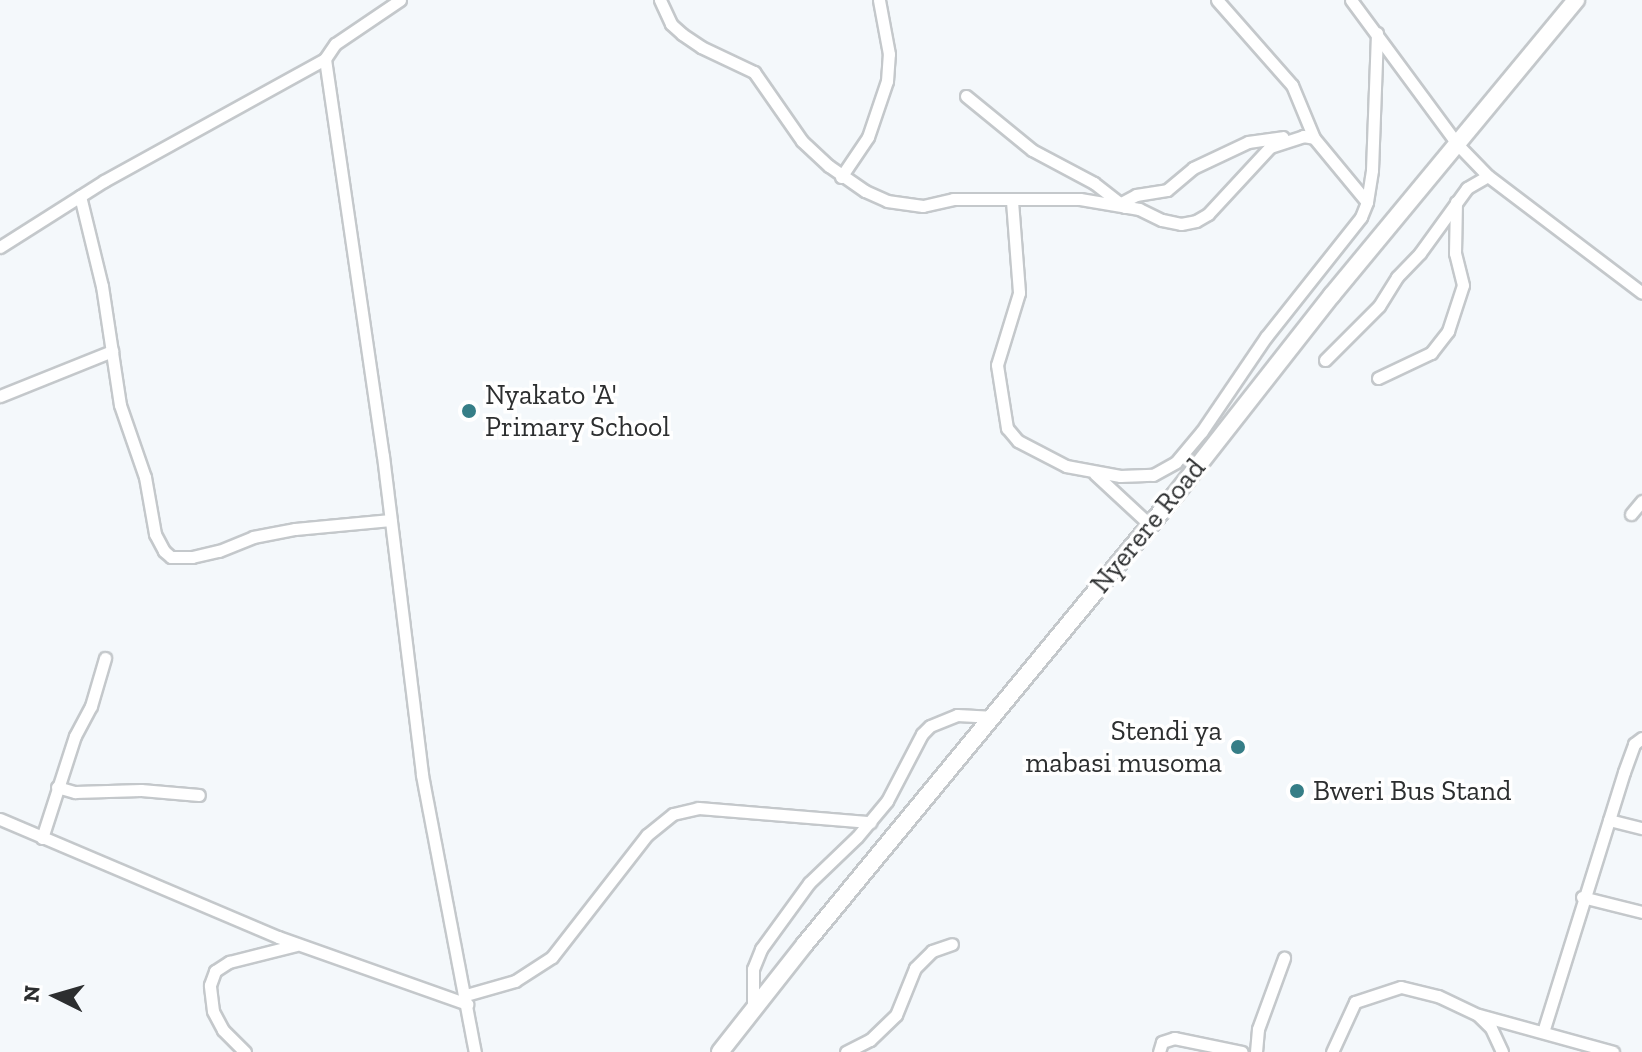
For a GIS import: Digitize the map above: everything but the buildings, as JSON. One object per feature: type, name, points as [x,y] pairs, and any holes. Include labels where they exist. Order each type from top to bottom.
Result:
[{"type":"main road","name":"Nyerere Road","points":[[720,1052],[1576,0]]},
{"type":"street","points":[[0,247],[80,196],[325,59],[335,44],[400,0]]},
{"type":"street","points":[[660,0],[671,24],[682,34],[701,47],[754,72],[802,141],[841,177],[876,196],[904,205],[923,206],[953,199],[1080,199],[1123,205],[1172,222],[1196,221],[1220,202],[1270,147],[1291,138]]},
{"type":"street","points":[[841,177],[868,137],[887,81],[889,54],[879,0]]},
{"type":"street","points":[[1217,0],[1292,85],[1314,138],[1367,202]]},
{"type":"street","points":[[1351,0],[1457,144],[1488,176],[1642,293]]},
{"type":"street","points":[[1012,201],[1019,293],[997,365],[1004,418],[1018,441],[1039,454],[1093,473],[1153,475],[1176,462],[1202,431],[1266,337],[1361,217],[1367,202],[1377,33]]},
{"type":"street","points":[[325,59],[391,520],[422,775],[475,1052]]},
{"type":"street","points":[[966,96],[1032,150],[1094,183],[1123,205]]},
{"type":"street","points":[[1123,205],[1136,195],[1167,190],[1193,168],[1248,142],[1314,138]]},
{"type":"street","points":[[1325,360],[1379,306],[1467,188],[1488,176]]},
{"type":"street","points":[[80,196],[102,286],[120,405],[145,477],[155,534],[171,557],[210,554],[253,537],[307,527],[391,520]]},
{"type":"street","points":[[1378,378],[1431,353],[1448,331],[1463,285],[1455,253],[1456,202]]},
{"type":"street","points":[[0,396],[112,351]]},
{"type":"street","points":[[1093,473],[1150,525]]},
{"type":"street","points":[[1631,514],[1642,501]]},
{"type":"street","points":[[42,838],[57,787],[75,736],[91,706],[105,658]]},
{"type":"street","points":[[753,1009],[753,969],[761,949],[809,883],[887,801],[922,734],[930,726],[967,713],[990,717]]},
{"type":"street","points":[[1543,1032],[1582,897],[1634,744],[1642,738]]},
{"type":"street","points":[[57,787],[75,792],[141,790],[199,795]]},
{"type":"street","points":[[0,819],[296,944],[466,1000],[515,981],[552,957],[647,835],[673,814],[698,808],[870,822]]},
{"type":"street","points":[[1609,820],[1642,828]]},
{"type":"street","points":[[1582,897],[1642,912]]},
{"type":"street","points":[[245,1052],[223,1030],[213,1011],[210,985],[215,971],[229,962],[296,944]]},
{"type":"street","points":[[846,1052],[870,1040],[896,1015],[915,968],[932,951],[952,944]]},
{"type":"street","points":[[1256,1052],[1258,1029],[1284,958]]},
{"type":"street","points":[[1332,1052],[1355,1002],[1371,994],[1401,987],[1419,990],[1478,1015],[1613,1052]]},
{"type":"street","points":[[1478,1015],[1491,1028],[1502,1052]]},
{"type":"street","points":[[1159,1052],[1162,1042],[1174,1038],[1242,1052]]},
{"type":"place","name":"Nyakato 'A' Primary School","points":[[469,411]]},
{"type":"place","name":"Stendi ya mabasi musoma","points":[[1238,747]]},
{"type":"place","name":"Bweri Bus Stand","points":[[1297,791]]}]
